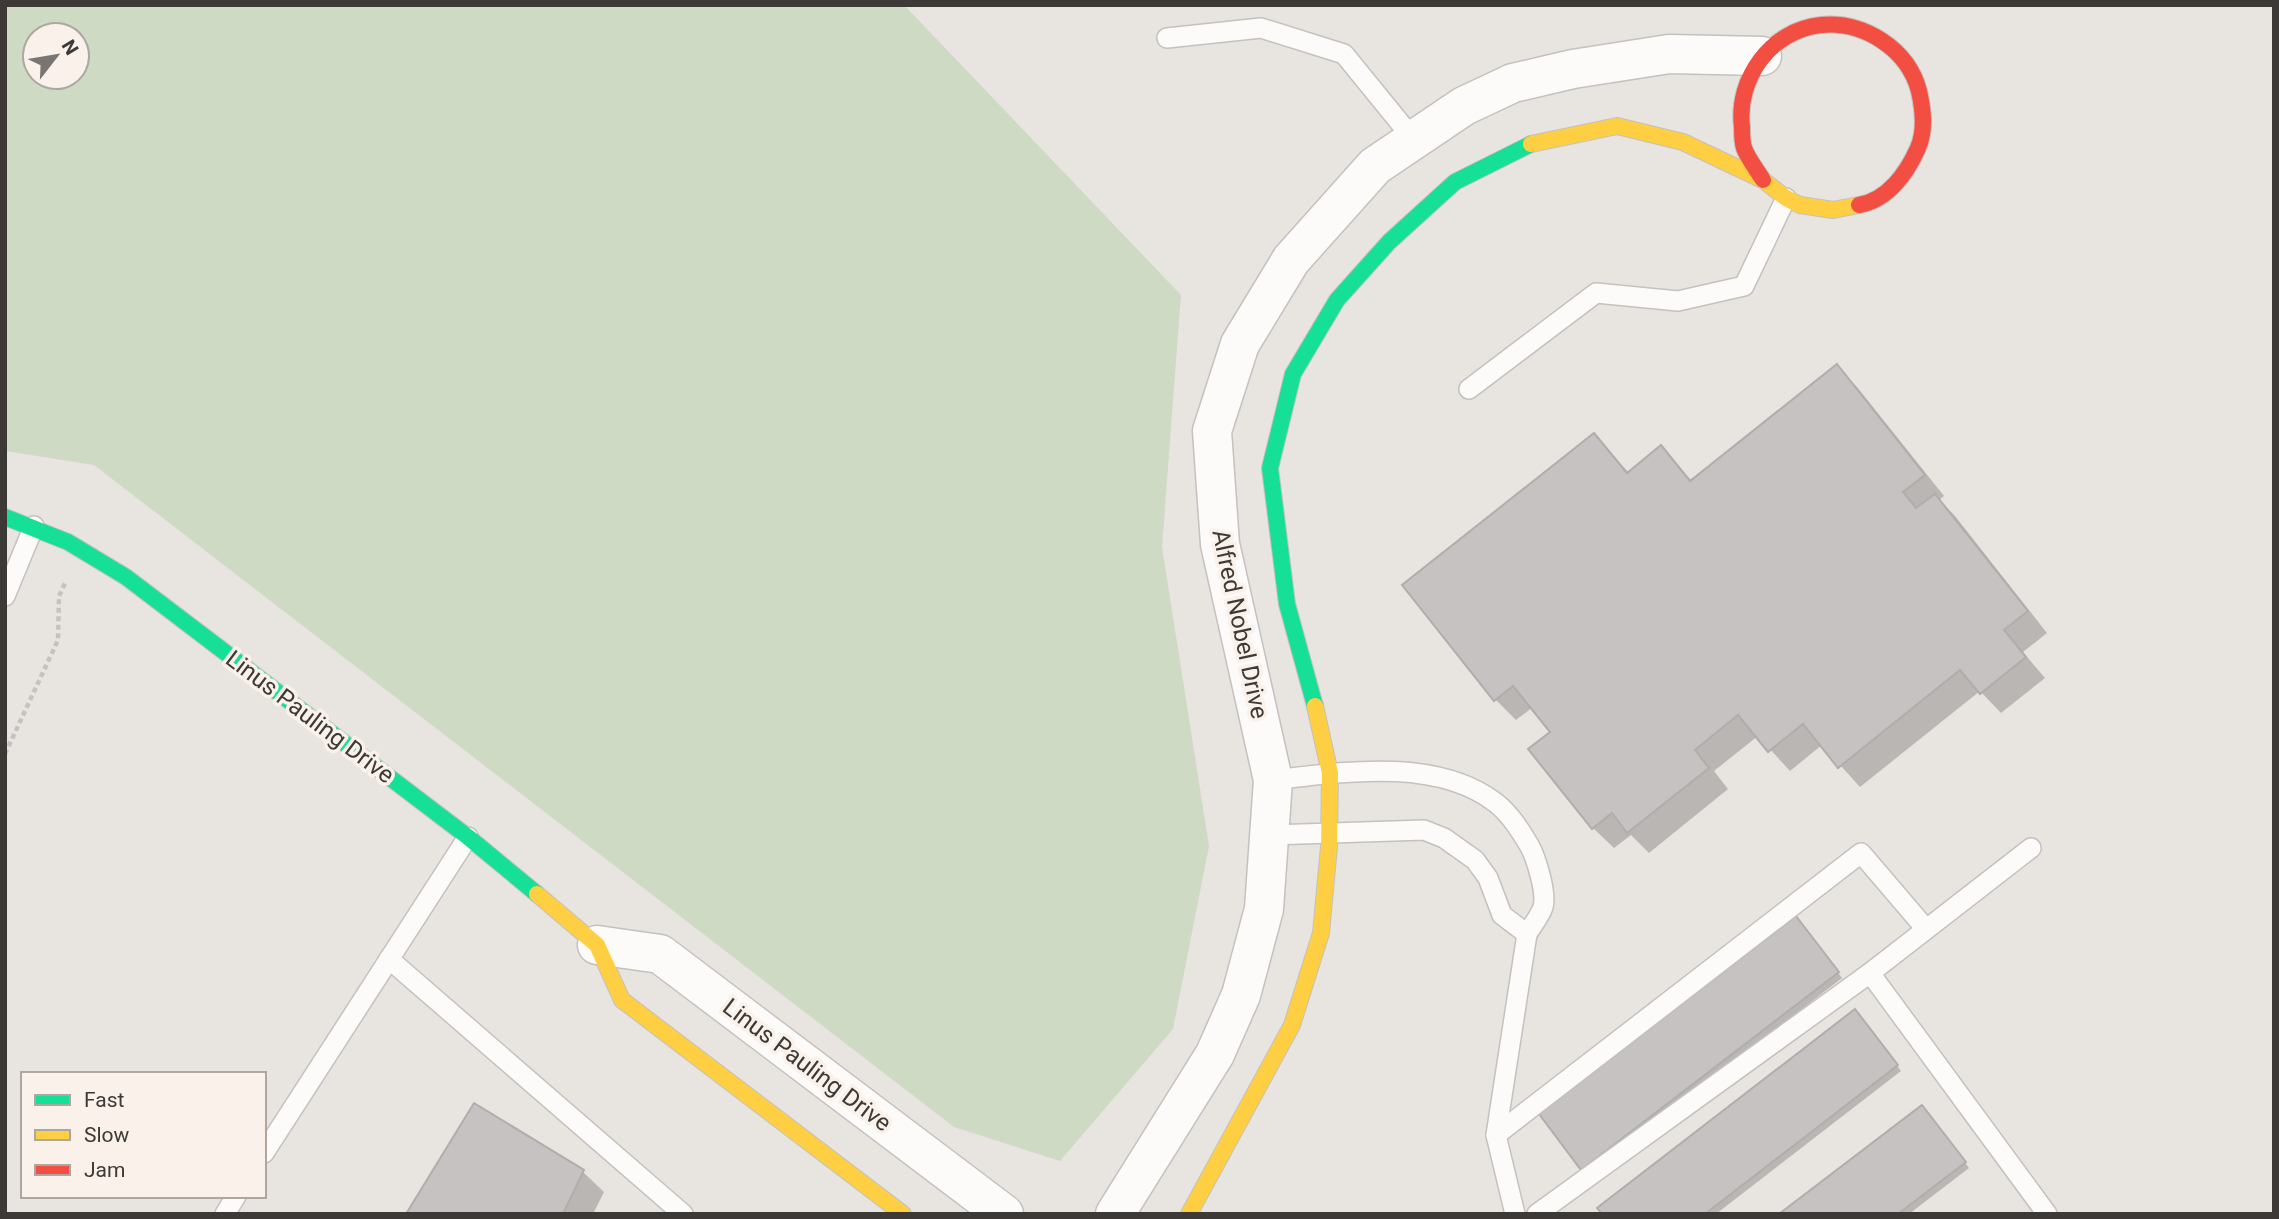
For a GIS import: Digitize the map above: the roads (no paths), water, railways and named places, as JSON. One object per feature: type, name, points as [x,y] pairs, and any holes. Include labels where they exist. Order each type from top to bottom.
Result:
[{"type":"street","name":"Alfred Nobel Drive","points":[[1189,1214],[1292,1025],[1321,933],[1329,833],[1330,773],[1324,738],[1287,604],[1270,468],[1293,374],[1337,300],[1389,242],[1455,182],[1535,142],[1617,126],[1682,142],[1763,180],[1800,205],[1833,210],[1865,204],[1880,197],[1905,175],[1920,145],[1924,113],[1916,81],[1898,53],[1886,43],[1856,28],[1822,25],[1805,29],[1775,44],[1762,56],[1744,88],[1740,112],[1744,148],[1763,180]]},
{"type":"street","name":"Alfred Nobel Drive","points":[[1115,1214],[1215,1054],[1241,995],[1264,909],[1273,780],[1220,544],[1212,431],[1240,344],[1291,260],[1375,166],[1464,106],[1513,83],[1561,71],[1670,54],[1762,56]]},
{"type":"street","name":"Linus Pauling Drive","points":[[5,517],[33,526],[82,548],[126,577],[468,837],[597,946],[622,1000],[903,1214]]},
{"type":"street","name":"Linus Pauling Drive","points":[[597,946],[660,954],[1004,1214]]},
{"type":"lane","points":[[1856,28],[1857,5]]},
{"type":"lane","points":[[1167,38],[1261,28],[1344,54],[1413,140]]},
{"type":"lane","points":[[1469,389],[1596,293],[1678,301],[1744,286],[1786,198]]},
{"type":"lane","points":[[5,596],[33,526]]},
{"type":"lane","points":[[1273,780],[1330,773],[1387,771],[1415,773],[1458,784],[1496,803],[1517,825],[1531,849],[1540,874],[1543,905],[1527,934],[1496,1135],[1515,1214]]},
{"type":"lane","points":[[1269,835],[1424,830],[1444,838],[1475,860],[1488,878],[1502,915],[1527,934]]},
{"type":"lane","points":[[266,1150],[468,837]]},
{"type":"lane","points":[[1537,1214],[1870,972],[2031,848]]},
{"type":"lane","points":[[1496,1135],[1861,853],[1926,929]]},
{"type":"lane","points":[[389,959],[683,1214]]},
{"type":"lane","points":[[1870,972],[2047,1214]]},
{"type":"lane","points":[[225,1214],[235,1198]]}]
